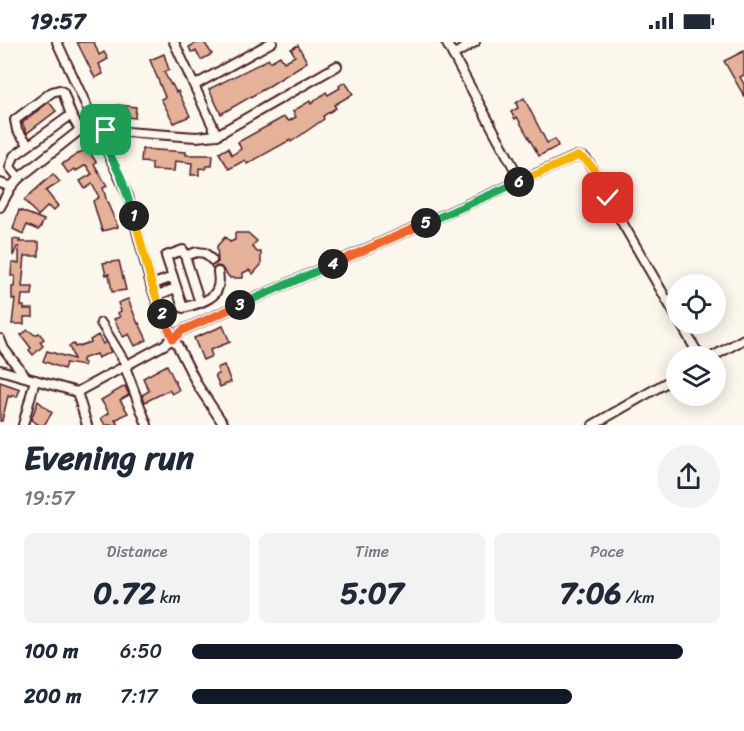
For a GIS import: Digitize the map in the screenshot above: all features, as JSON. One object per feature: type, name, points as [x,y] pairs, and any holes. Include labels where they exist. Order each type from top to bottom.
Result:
[{"type":"street","points":[[57,42],[128,196],[155,296],[173,339],[198,386],[224,425]]},
{"type":"street","points":[[174,42],[217,135]]},
{"type":"street","points":[[195,85],[272,42]]},
{"type":"street","points":[[446,42],[521,181]]},
{"type":"street","points":[[453,55],[475,42]]},
{"type":"street","points":[[98,130],[196,137],[217,135],[337,66]]},
{"type":"street","points":[[29,145],[17,130],[15,120],[52,92],[59,90],[67,102],[70,115],[80,130]]},
{"type":"street","points":[[18,178],[10,167],[14,156],[70,115]]},
{"type":"street","points":[[0,207],[18,178],[80,130],[94,122]]},
{"type":"street","points":[[0,370],[77,392],[173,339],[183,330],[578,156],[585,158],[590,164],[666,299]]},
{"type":"street","points":[[0,183],[11,187]]},
{"type":"street","points":[[200,303],[183,250],[166,256],[183,308],[200,303],[215,295],[219,289],[218,272]]},
{"type":"street","points":[[185,256],[197,252],[205,253],[212,260]]},
{"type":"street","points":[[152,285],[173,277]]},
{"type":"street","points":[[155,296],[177,288]]},
{"type":"street","points":[[101,324],[126,366],[147,425]]},
{"type":"street","points":[[0,339],[26,377]]},
{"type":"street","points":[[726,349],[744,339]]},
{"type":"street","points":[[23,425],[35,380]]},
{"type":"street","points":[[593,425],[666,383]]},
{"type":"street","points":[[77,392],[87,425]]},
{"type":"building","points":[[77,42],[94,42],[99,55],[104,52],[108,59],[99,64],[103,74],[95,78]]},
{"type":"building","points":[[198,42],[204,42],[212,54],[201,60],[196,51],[191,52],[189,47]]},
{"type":"building","points":[[298,45],[307,62],[221,114],[209,89],[269,59],[270,62],[280,56],[284,62],[295,56],[291,49]]},
{"type":"building","points":[[744,51],[744,75],[740,77],[744,84],[744,96],[724,61]]},
{"type":"building","points":[[164,54],[169,70],[164,72],[176,92],[178,91],[190,116],[174,123],[161,99],[165,97],[150,60]]},
{"type":"building","points":[[345,82],[353,94],[334,105],[336,108],[323,116],[324,119],[291,142],[290,140],[247,164],[245,160],[229,169],[219,153],[228,148],[232,155],[241,149],[238,142],[284,117],[289,121],[296,117],[293,111],[310,101],[311,104],[326,92],[328,95]]},
{"type":"building","points":[[524,98],[547,143],[555,139],[558,146],[539,156],[517,117],[515,119],[511,112],[518,108],[516,103]]},
{"type":"building","points":[[49,102],[56,111],[27,133],[22,123]]},
{"type":"building","points":[[118,105],[136,107],[135,118],[117,116]]},
{"type":"building","points":[[87,148],[107,186],[103,188],[118,227],[102,231],[93,201],[99,197],[92,184],[85,189],[80,181],[92,174],[86,165],[68,173],[62,164]]},
{"type":"building","points":[[142,149],[186,152],[186,155],[213,155],[212,166],[206,166],[206,169],[199,168],[199,175],[191,175],[192,163],[175,161],[174,171],[152,170],[152,163],[141,162]]},
{"type":"building","points":[[53,174],[60,182],[46,191],[58,206],[53,211],[48,206],[38,216],[24,200]]},
{"type":"building","points":[[19,210],[44,220],[40,228],[38,230],[27,225],[23,234],[13,229]]},
{"type":"building","points":[[235,233],[248,233],[257,241],[252,246],[257,252],[261,252],[261,265],[253,274],[249,270],[243,273],[243,278],[230,278],[221,267],[217,266],[213,269],[211,266],[218,262],[217,246],[225,237],[230,242],[235,240]]},
{"type":"building","points":[[13,239],[20,240],[19,242],[39,242],[39,256],[25,256],[22,287],[33,287],[32,295],[22,295],[21,306],[24,306],[24,309],[33,309],[33,317],[24,317],[24,324],[12,324],[15,299],[12,299],[12,287],[14,287],[15,276],[11,276],[12,262],[19,263],[19,247],[13,256]]},
{"type":"building","points":[[119,261],[126,290],[112,292],[109,274],[106,275],[103,263]]},
{"type":"building","points":[[128,299],[147,340],[135,346],[129,334],[123,337],[114,319],[120,317],[118,313],[121,311],[118,303]]},
{"type":"building","points":[[223,326],[230,342],[210,350],[212,356],[203,360],[194,338]]},
{"type":"building","points":[[28,330],[35,335],[39,333],[44,339],[40,342],[43,346],[33,355],[29,350],[31,348],[21,335]]},
{"type":"building","points":[[98,335],[103,344],[106,342],[111,352],[98,358],[96,354],[82,359],[84,366],[66,363],[64,369],[43,361],[47,351],[74,359],[69,346],[74,344],[75,347],[91,342],[90,340]]},
{"type":"building","points":[[167,365],[179,390],[172,394],[169,390],[145,402],[142,395],[149,391],[143,378]]},
{"type":"building","points":[[224,365],[231,382],[220,387],[215,375],[219,374],[217,368]]},
{"type":"building","points":[[0,382],[20,389],[17,397],[8,396],[2,421],[0,421]]},
{"type":"building","points":[[125,386],[129,395],[120,400],[128,413],[115,420],[118,425],[105,425],[101,418],[109,413],[101,400]]},
{"type":"building","points":[[38,401],[52,413],[44,425],[31,420]]},
{"type":"route","points":[[106,130],[98,130],[128,196],[155,296],[173,339],[183,330],[578,156],[585,158],[590,164],[608,198]]}]
